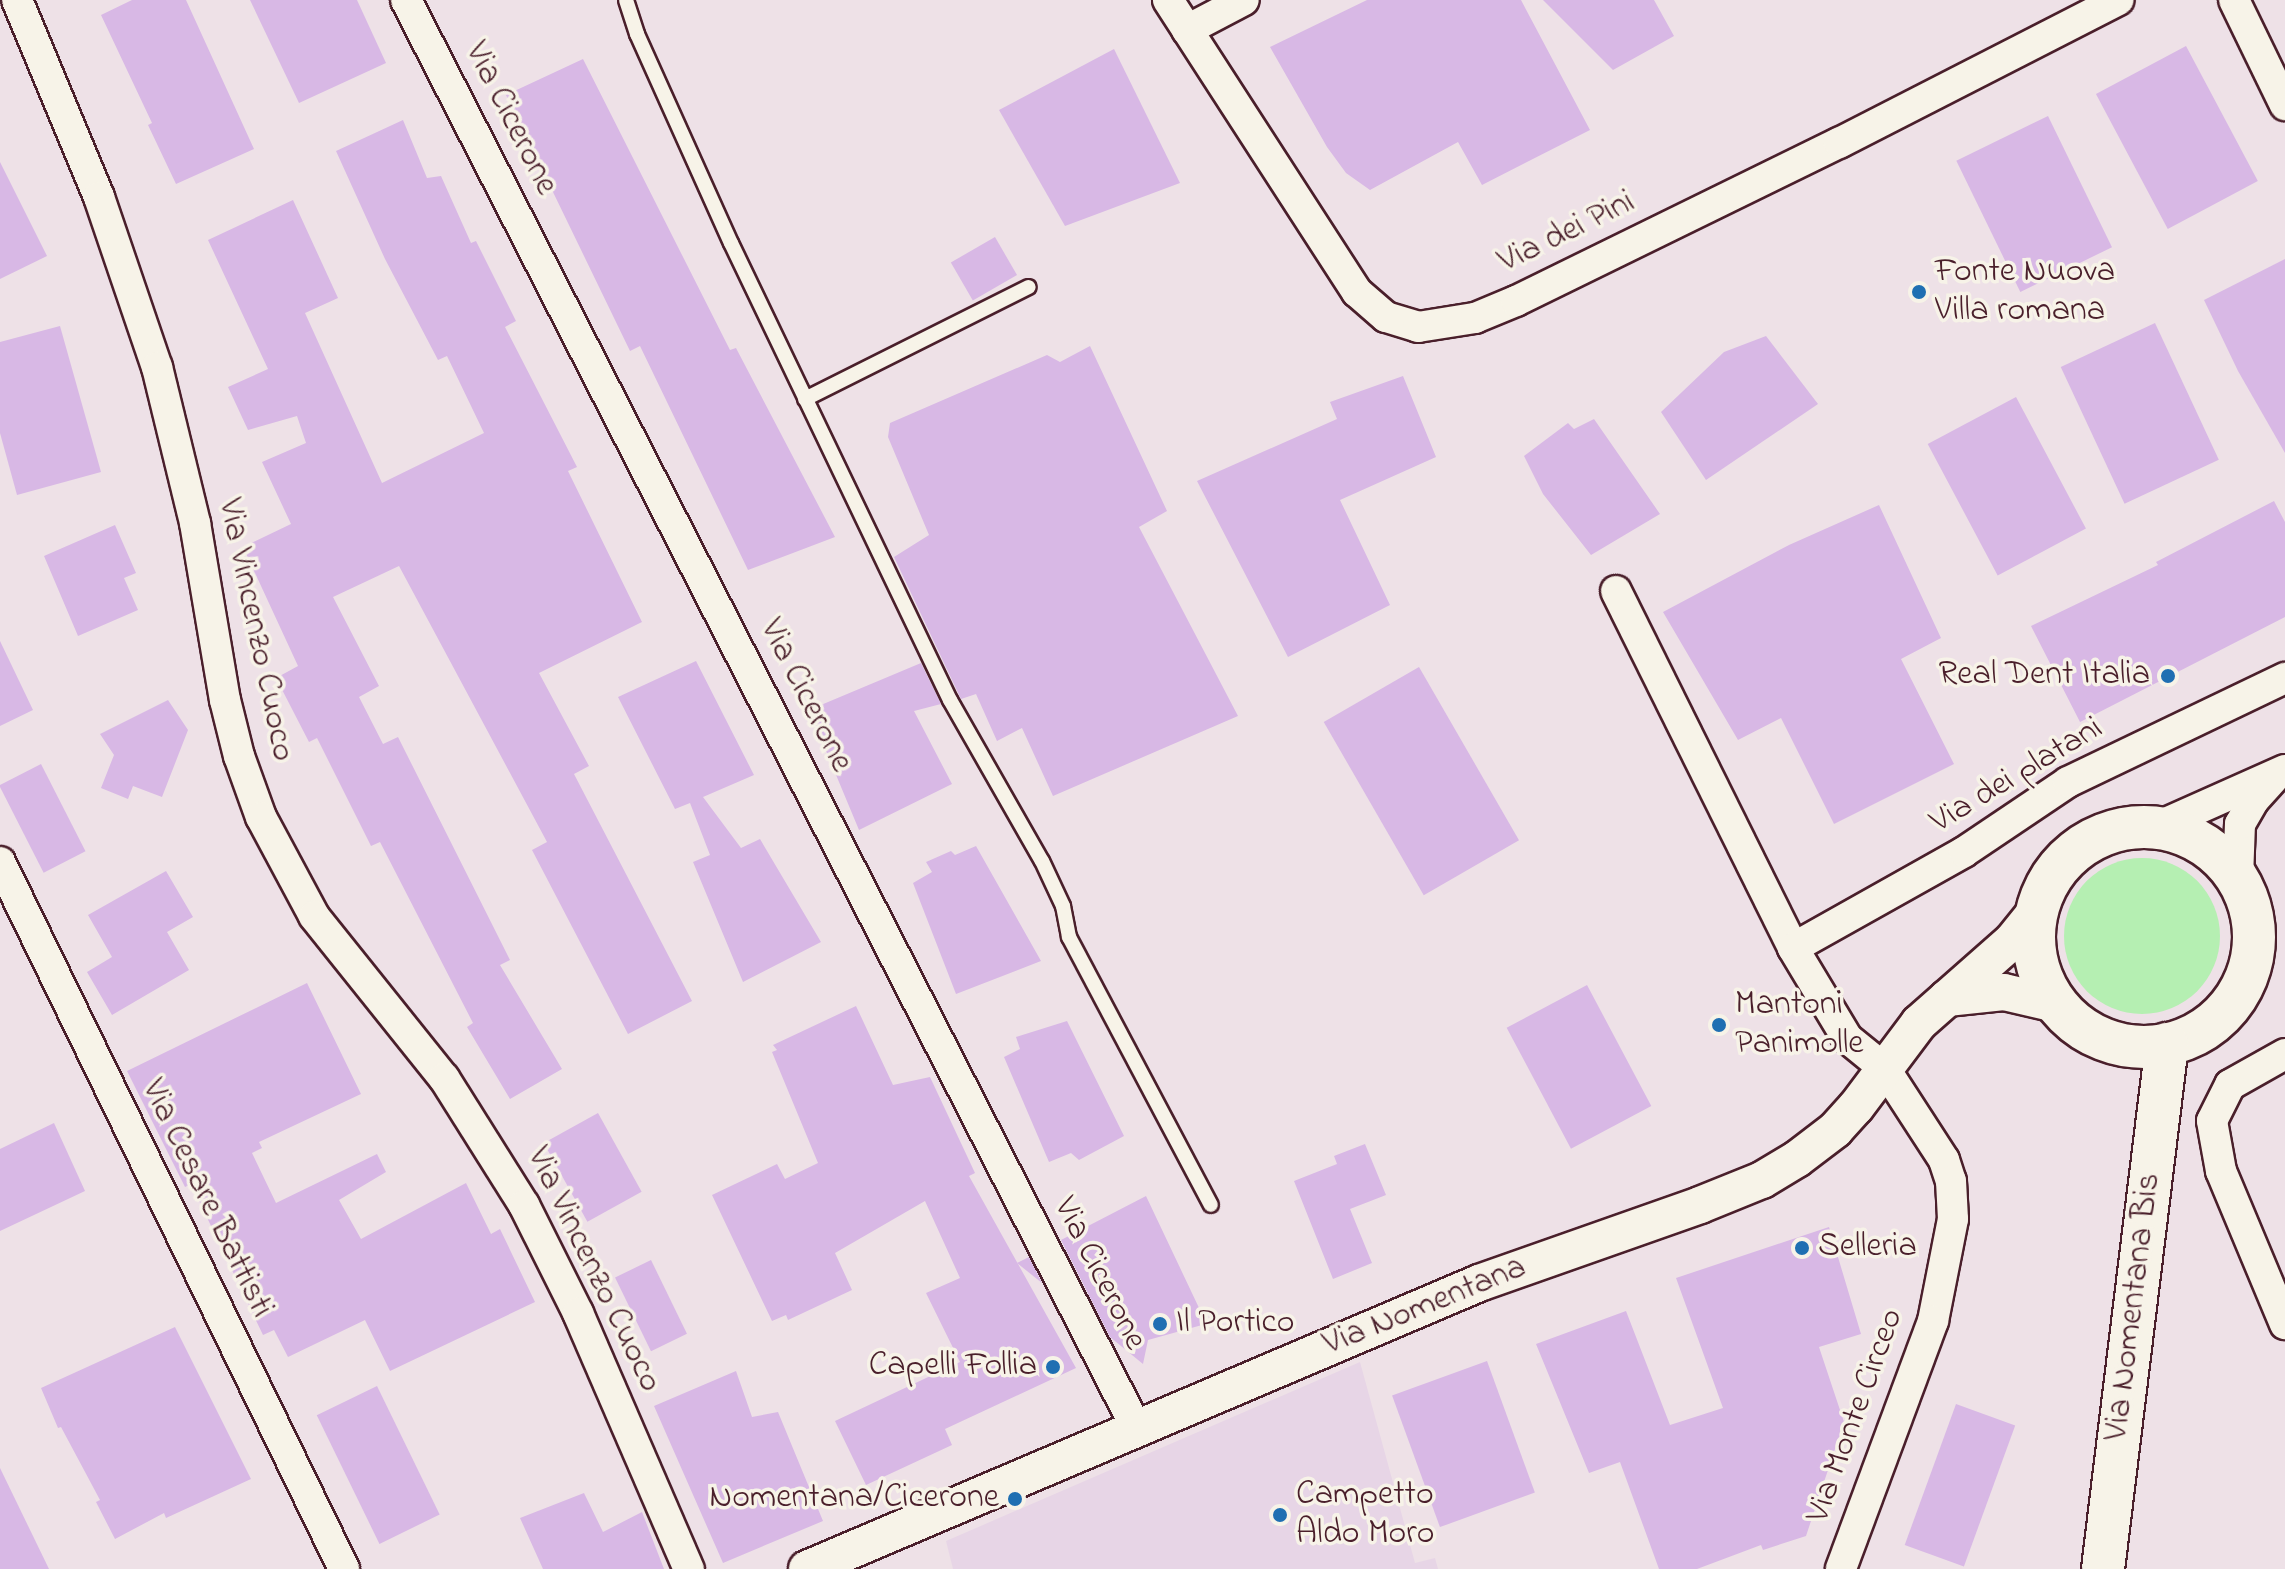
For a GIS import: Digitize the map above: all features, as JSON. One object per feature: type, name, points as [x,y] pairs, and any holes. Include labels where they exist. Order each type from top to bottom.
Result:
[{"type":"main road","points":[[2285,913],[2242,886],[2207,847],[2189,836],[2157,827],[2130,827],[2104,834],[2080,847],[2060,865],[2045,887],[2035,913],[2033,945],[2040,976],[2056,1004],[2078,1026],[2106,1040],[2136,1047],[2167,1044],[2192,1036],[2218,1018],[2239,993],[2273,968],[2285,964]]},
{"type":"main road","points":[[2239,993],[2252,961],[2254,927],[2242,886]]},
{"type":"main road","name":"Via Nomentana Bis","points":[[2103,1569],[2167,1044]]},
{"type":"street","name":"Via Vincenzo Cuoco","points":[[17,0],[88,168],[157,367],[195,523],[225,700],[239,756],[261,817],[284,867],[314,916],[444,1078],[518,1195],[578,1313],[689,1569]]},
{"type":"street","name":"Via Cicerone","points":[[406,0],[1136,1427]]},
{"type":"street","name":"Via dei Pini","points":[[1168,0],[1357,292],[1386,317],[1418,327],[1475,318],[1516,301],[1825,150],[2118,0]]},
{"type":"street","points":[[1187,30],[1244,0]]},
{"type":"street","points":[[2234,0],[2285,105]]},
{"type":"street","points":[[1616,591],[1793,948],[1847,1038],[1885,1069]]},
{"type":"street","name":"Via dei platani","points":[[1793,948],[1941,865],[2068,782],[2285,678]]},
{"type":"street","points":[[2157,827],[2279,774]]},
{"type":"street","points":[[2242,886],[2240,824],[2254,800],[2279,774]]},
{"type":"street","name":"Via Cesare Battisti","points":[[0,862],[344,1569]]},
{"type":"street","name":"Via Nomentana","points":[[807,1569],[1492,1278],[1762,1180],[1804,1155],[1835,1130],[1912,1031],[2012,941],[2035,913]]},
{"type":"street","points":[[1947,998],[2004,992],[2056,1004]]},
{"type":"street","points":[[2285,1054],[2230,1085],[2218,1102],[2212,1121],[2221,1171],[2285,1324]]},
{"type":"street","name":"Via Monte Circeo","points":[[1841,1569],[1933,1321],[1953,1219],[1953,1193],[1944,1160],[1885,1069]]},
{"type":"lane","points":[[626,0],[643,48],[805,399],[950,700],[1042,861],[1063,906],[1069,937],[1211,1205]]},
{"type":"lane","points":[[805,399],[1029,287]]},
{"type":"shaded area","points":[[1360,1362],[1415,1563],[1435,1558],[1438,1569],[953,1569],[946,1541]]},
{"type":"green space","points":[[2142,858],[2172,864],[2197,881],[2214,906],[2220,936],[2214,966],[2197,991],[2172,1008],[2142,1014],[2112,1008],[2087,991],[2070,966],[2064,936],[2070,906],[2087,881],[2112,864]]},
{"type":"building","points":[[132,0],[186,0],[254,149],[176,184],[148,125],[152,123],[101,15]]},
{"type":"building","points":[[250,0],[357,0],[386,63],[299,103]]},
{"type":"building","points":[[1367,0],[1521,0],[1590,130],[1482,185],[1458,142],[1370,190],[1346,173],[1327,147],[1270,47]]},
{"type":"building","points":[[1543,0],[1654,0],[1674,36],[1613,70]]},
{"type":"building","points":[[2186,46],[2258,181],[2168,229],[2096,94]]},
{"type":"building","points":[[1114,49],[1180,183],[1065,226],[999,110]]},
{"type":"building","points":[[583,59],[730,350],[736,348],[835,537],[748,570],[640,346],[630,351],[506,95]]},
{"type":"building","points":[[2048,116],[2112,247],[2020,292],[1956,161]]},
{"type":"building","points":[[403,120],[427,178],[441,176],[471,243],[476,241],[516,321],[505,327],[577,467],[568,471],[642,622],[539,673],[589,766],[574,774],[692,1001],[628,1034],[532,850],[547,842],[399,566],[333,597],[379,686],[359,697],[383,744],[398,737],[510,960],[500,965],[562,1069],[510,1099],[467,1027],[473,1023],[380,842],[371,846],[317,738],[309,742],[276,678],[298,666],[243,547],[291,524],[262,462],[306,443],[297,416],[248,430],[228,387],[268,369],[208,240],[293,200],[338,298],[305,313],[382,483],[484,433],[447,356],[438,360],[385,259],[336,151]]},
{"type":"building","points":[[0,162],[47,256],[0,279]]},
{"type":"building","points":[[995,237],[1017,275],[973,301],[951,262]]},
{"type":"building","points":[[2285,259],[2285,453],[2238,371],[2204,300]]},
{"type":"building","points":[[2155,323],[2219,460],[2125,504],[2061,367]]},
{"type":"building","points":[[60,326],[101,472],[17,495],[0,433],[0,342]]},
{"type":"building","points":[[1766,336],[1818,404],[1706,480],[1661,412],[1724,352]]},
{"type":"building","points":[[1090,346],[1167,511],[1139,527],[1238,716],[1053,796],[1022,728],[997,741],[976,694],[961,699],[894,557],[929,535],[888,437],[890,423],[1047,355],[1060,362]]},
{"type":"building","points":[[1403,376],[1436,457],[1340,500],[1390,605],[1288,657],[1197,481],[1337,419],[1330,402]]},
{"type":"building","points":[[2016,397],[2086,529],[1998,576],[1928,444]]},
{"type":"building","points":[[1594,419],[1660,514],[1591,555],[1543,494],[1524,456],[1568,423],[1574,429]]},
{"type":"building","points":[[2274,501],[2285,522],[2285,617],[2080,722],[2031,626],[2158,565],[2156,562]]},
{"type":"building","points":[[1879,505],[1941,638],[1901,659],[1954,764],[1834,824],[1781,718],[1738,740],[1663,612],[1789,545]]},
{"type":"building","points":[[115,525],[136,573],[124,578],[138,610],[78,636],[44,556]]},
{"type":"building","points":[[0,641],[33,710],[0,726]]},
{"type":"building","points":[[696,661],[754,775],[703,797],[741,848],[760,839],[821,942],[743,982],[693,862],[710,855],[690,803],[675,809],[618,697]]},
{"type":"building","points":[[921,663],[941,704],[914,711],[952,784],[859,830],[809,710]]},
{"type":"building","points":[[1419,667],[1519,840],[1424,895],[1324,722]]},
{"type":"building","points":[[168,700],[188,730],[162,797],[133,786],[128,799],[101,788],[114,755],[100,734]]},
{"type":"building","points":[[41,764],[85,851],[44,873],[0,787]]},
{"type":"building","points":[[976,846],[1041,961],[956,994],[913,883],[932,872],[926,862],[951,851],[955,855]]},
{"type":"building","points":[[166,871],[193,917],[167,932],[189,970],[112,1015],[87,972],[112,957],[88,915]]},
{"type":"building","points":[[307,983],[361,1094],[259,1142],[262,1148],[252,1153],[276,1203],[377,1154],[386,1172],[339,1200],[361,1239],[466,1183],[491,1234],[500,1229],[535,1302],[390,1371],[365,1320],[288,1357],[274,1330],[263,1335],[191,1184],[185,1187],[127,1071]]},
{"type":"building","points":[[1587,985],[1651,1106],[1571,1149],[1507,1028]]},
{"type":"building","points":[[856,1006],[893,1085],[930,1077],[975,1173],[969,1176],[1076,1368],[945,1429],[952,1445],[866,1485],[835,1421],[960,1362],[926,1293],[960,1278],[925,1201],[835,1253],[852,1290],[788,1320],[786,1315],[772,1321],[712,1195],[777,1164],[785,1179],[818,1163],[772,1052],[777,1050],[773,1045]]},
{"type":"building","points":[[1067,1021],[1124,1136],[1079,1160],[1071,1153],[1049,1162],[1004,1057],[1020,1049],[1016,1037]]},
{"type":"building","points":[[598,1113],[642,1192],[587,1222],[544,1143]]},
{"type":"building","points":[[54,1123],[85,1191],[0,1231],[0,1149]]},
{"type":"building","points":[[1365,1144],[1386,1195],[1350,1209],[1372,1263],[1333,1279],[1294,1181],[1337,1164],[1334,1156]]},
{"type":"building","points":[[1146,1196],[1200,1310],[1202,1325],[1148,1340],[1143,1364],[1110,1337],[1061,1240]]},
{"type":"building","points":[[1829,1227],[1861,1334],[1819,1347],[1844,1422],[1806,1536],[1763,1550],[1761,1545],[1697,1569],[1659,1569],[1620,1462],[1589,1473],[1536,1344],[1626,1311],[1670,1425],[1723,1408],[1676,1278]]},
{"type":"building","points":[[1029,1257],[1042,1283],[1017,1263]]},
{"type":"building","points":[[651,1260],[687,1334],[651,1351],[615,1278]]},
{"type":"building","points":[[175,1327],[251,1479],[166,1518],[164,1513],[115,1539],[96,1502],[100,1500],[61,1427],[58,1428],[41,1388]]},
{"type":"building","points":[[1487,1361],[1535,1493],[1440,1527],[1392,1396]]},
{"type":"building","points":[[736,1371],[752,1417],[778,1412],[823,1521],[723,1563],[654,1406]]},
{"type":"building","points":[[377,1386],[440,1515],[379,1544],[317,1415]]},
{"type":"building","points":[[1956,1404],[2015,1426],[1964,1567],[1905,1545]]},
{"type":"building","points":[[0,1468],[49,1569],[0,1569]]},
{"type":"building","points":[[584,1493],[603,1532],[642,1512],[664,1569],[543,1569],[520,1518]]},
{"type":"place","name":"Fonte Nuova Villa romana","points":[[1919,292]]},
{"type":"place","name":"Real Dent Italia","points":[[2168,676]]},
{"type":"place","name":"Mantoni Panimolle","points":[[1719,1025]]},
{"type":"place","name":"Selleria","points":[[1802,1248]]},
{"type":"place","name":"Il Portico","points":[[1160,1324]]},
{"type":"place","name":"Capelli Follia","points":[[1053,1367]]},
{"type":"place","name":"Nomentana/Cicerone","points":[[1015,1499]]},
{"type":"place","name":"Campetto Aldo Moro","points":[[1280,1515]]}]
